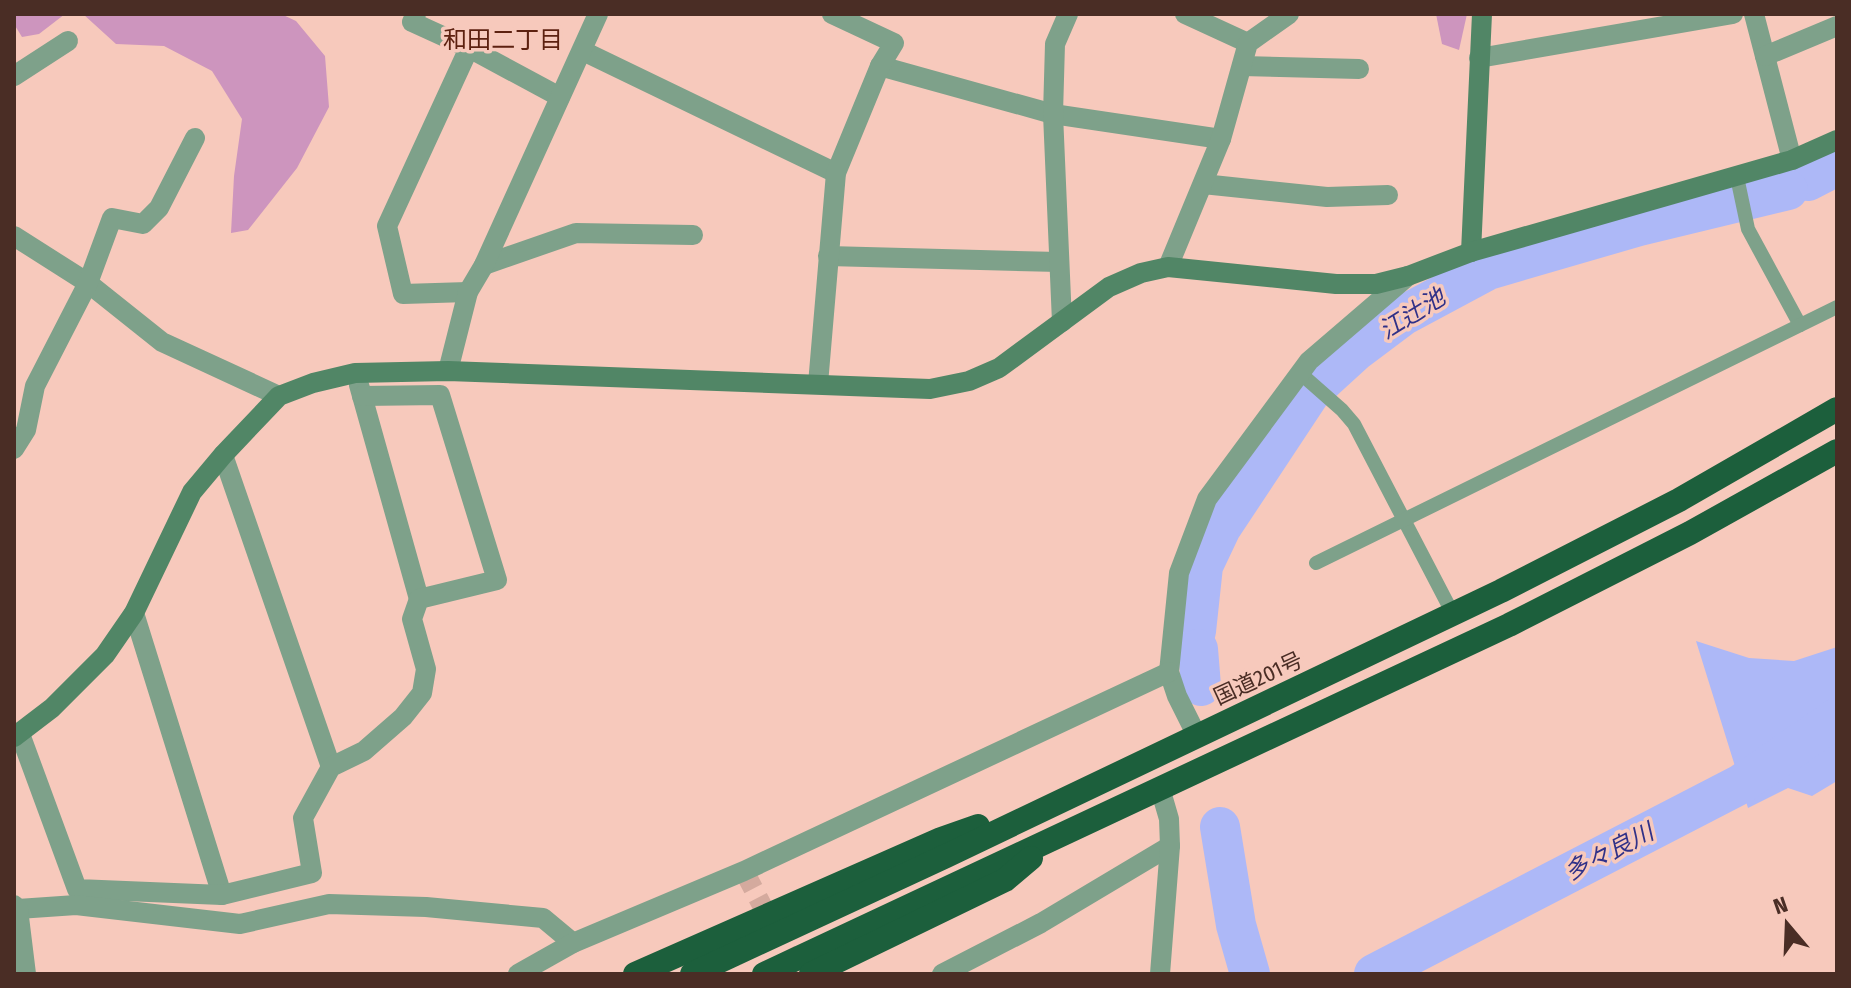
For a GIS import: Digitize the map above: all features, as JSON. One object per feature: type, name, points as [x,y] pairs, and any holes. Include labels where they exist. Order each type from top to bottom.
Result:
[{"type":"highway","name":"国道201号","points":[[692,974],[1453,614],[1679,500],[1837,409]]},
{"type":"highway","points":[[764,974],[1509,625],[1690,533],[1837,451]]},
{"type":"highway","points":[[635,974],[941,839],[1072,795]]},
{"type":"highway","points":[[811,974],[1005,880],[1060,834]]},
{"type":"street","points":[[416,14],[412,22],[469,48],[560,97]]},
{"type":"street","points":[[448,371],[468,292],[484,265],[598,14]]},
{"type":"street","points":[[818,384],[836,173],[880,66],[894,43],[832,14]]},
{"type":"street","points":[[1062,322],[1053,114],[1055,44],[1068,14]]},
{"type":"street","points":[[1185,14],[1248,43]]},
{"type":"street","points":[[1168,267],[1221,139],[1248,43],[1289,14]]},
{"type":"street","points":[[1471,252],[1482,14]]},
{"type":"street","points":[[1479,58],[1733,14]]},
{"type":"street","points":[[1754,14],[1792,160]]},
{"type":"street","points":[[1765,56],[1837,26]]},
{"type":"street","points":[[14,76],[68,41]]},
{"type":"street","points":[[468,292],[403,294],[387,226],[469,48]]},
{"type":"street","points":[[583,51],[836,173]]},
{"type":"street","points":[[880,66],[1053,114],[1221,139]]},
{"type":"street","points":[[1242,66],[1359,69]]},
{"type":"street","points":[[14,449],[26,430],[35,386],[88,283],[112,218],[143,224],[159,208],[195,138]]},
{"type":"street","points":[[355,373],[419,599],[412,619],[426,669],[422,693],[403,717],[364,751],[331,767],[303,818],[312,873],[222,895],[77,889],[17,736],[52,708],[105,655],[134,613],[192,492],[279,396],[313,383],[355,373],[448,371],[930,389],[969,381],[999,368],[1109,287],[1141,273],[1168,267],[1336,284],[1376,284],[1408,276],[1471,252],[1792,160],[1837,140]]},
{"type":"street","points":[[1203,184],[1327,197],[1388,195]]},
{"type":"street","points":[[484,265],[576,233],[693,235]]},
{"type":"street","points":[[14,236],[88,283],[162,342],[279,396]]},
{"type":"street","points":[[828,256],[1059,262]]},
{"type":"street","points":[[1197,736],[1169,672],[1179,573],[1207,499],[1309,361],[1408,276]]},
{"type":"street","points":[[362,396],[440,395],[497,580],[419,599]]},
{"type":"street","points":[[223,455],[331,767]]},
{"type":"street","points":[[134,613],[222,895]]},
{"type":"street","points":[[518,974],[573,943],[744,871],[1169,672]]},
{"type":"street","points":[[1160,788],[1169,819],[1170,846],[1160,974]]},
{"type":"street","points":[[942,974],[1041,923],[1170,846]]},
{"type":"street","points":[[26,974],[16,907],[76,905],[240,924],[329,904],[426,907],[543,918],[573,943]]},
{"type":"lane","points":[[1737,177],[1748,229],[1800,325]]},
{"type":"lane","points":[[1316,563],[1837,307]]},
{"type":"lane","points":[[1300,373],[1354,424],[1453,614]]},
{"type":"shaded area","points":[[14,14],[65,14],[39,34],[22,37],[14,24]]},
{"type":"shaded area","points":[[83,14],[281,14],[296,21],[325,56],[329,107],[297,168],[248,230],[231,233],[234,176],[242,119],[212,71],[164,46],[116,44]]},
{"type":"shaded area","points":[[1436,14],[1467,14],[1459,50],[1442,44]]},
{"type":"water","points":[[1696,641],[1749,658],[1794,661],[1837,647],[1837,781],[1812,796],[1788,788],[1748,808]]},
{"type":"waterway","name":"江辻池","points":[[1808,181],[1837,166]]},
{"type":"waterway","name":"江辻池","points":[[1196,631],[1203,566],[1221,528],[1311,392],[1356,351],[1404,315],[1488,270],[1639,226],[1788,190]]},
{"type":"waterway","name":"江辻池","points":[[1198,649],[1201,686]]},
{"type":"waterway","name":"多々良川","points":[[1374,974],[1741,784],[1837,718]]},
{"type":"waterway","name":"江辻池","points":[[1220,827],[1236,925],[1250,974]]},
{"type":"tunnel","points":[[744,871],[798,974]]},
{"type":"district","name":"和田二丁目","points":[[503,40]]}]
